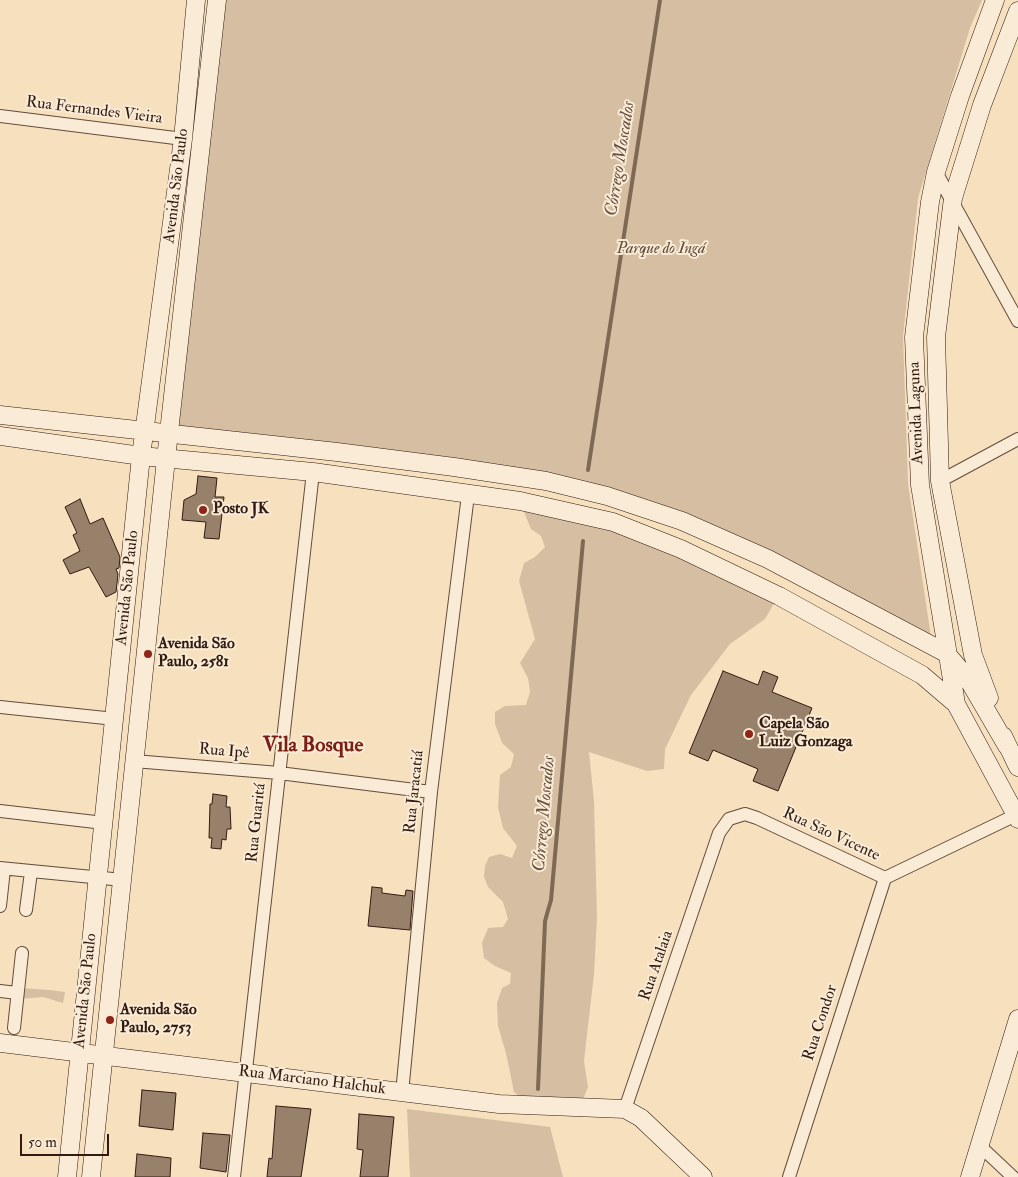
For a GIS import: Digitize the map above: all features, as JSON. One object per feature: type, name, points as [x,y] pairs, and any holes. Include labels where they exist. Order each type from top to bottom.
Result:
[{"type":"main road","name":"Avenida São Paulo","points":[[67,1177],[141,456],[183,139],[196,0]]},
{"type":"main road","points":[[204,0],[210,11],[213,42]]},
{"type":"main road","name":"Avenida São Paulo","points":[[91,1177],[166,459],[217,0]]},
{"type":"main road","name":"Avenida Laguna","points":[[995,0],[960,96],[936,172],[930,202],[914,337],[920,485],[943,614],[946,653],[956,704],[1017,817]]},
{"type":"main road","name":"Avenida Laguna","points":[[1018,11],[982,105],[953,198],[936,337],[940,481],[973,655],[1012,745],[1018,767]]},
{"type":"main road","points":[[0,415],[145,430],[454,467],[546,481],[607,496],[682,521],[768,559],[946,653],[968,678],[1012,745],[985,756]]},
{"type":"main road","points":[[0,436],[166,459],[313,472],[544,505],[613,522],[681,548],[779,596],[922,676],[956,704]]},
{"type":"main road","points":[[970,1177],[1018,1019]]},
{"type":"main road","name":"Rua Marciano Halchuk","points":[[0,1043],[513,1105],[625,1109]]},
{"type":"main road","points":[[625,1109],[641,1118],[703,1177]]},
{"type":"street","name":"Rua Fernandes Vieira","points":[[0,116],[183,139]]},
{"type":"street","points":[[936,172],[953,198],[1018,321]]},
{"type":"street","points":[[940,481],[1018,439]]},
{"type":"street","name":"Rua Guaritá","points":[[234,1177],[313,472]]},
{"type":"street","name":"Rua Jaracatiá","points":[[402,1093],[431,792],[468,495]]},
{"type":"street","points":[[0,707],[114,719]]},
{"type":"street","name":"Rua Ipê","points":[[134,761],[279,773],[431,792]]},
{"type":"street","points":[[0,811],[104,823]]},
{"type":"street","name":"Rua São Vicente","points":[[719,834],[729,819],[745,814],[885,878],[1017,817]]},
{"type":"street","name":"Rua Atalaia","points":[[625,1109],[719,834]]},
{"type":"street","points":[[0,906],[2,869],[123,880]]},
{"type":"street","points":[[26,910],[31,872]]},
{"type":"street","name":"Rua Condor","points":[[789,1177],[885,878]]},
{"type":"street","points":[[14,1028],[22,953]]},
{"type":"street","points":[[0,991],[17,993]]},
{"type":"street","points":[[980,1146],[1013,1177]]},
{"type":"green space","name":"Parque do Ingá","points":[[222,0],[982,0],[970,28],[918,198],[903,336],[908,484],[931,637],[608,494],[173,430]]},
{"type":"green space","points":[[520,502],[612,524],[777,598],[765,619],[730,644],[691,695],[665,749],[664,769],[647,771],[589,752],[594,801],[597,918],[594,974],[584,1061],[588,1087],[583,1099],[521,1097],[514,1092],[498,1026],[497,1003],[502,988],[510,984],[511,973],[495,966],[484,958],[482,943],[488,928],[503,927],[508,919],[503,902],[488,887],[484,877],[485,866],[489,857],[500,854],[512,858],[517,846],[503,828],[498,807],[500,775],[511,767],[514,754],[502,743],[495,724],[495,712],[505,706],[526,705],[530,692],[528,678],[520,663],[535,639],[519,581],[524,563],[535,557],[545,547],[541,536],[531,529]]},
{"type":"green space","points":[[21,988],[65,992],[63,1003],[43,997],[20,999]]},
{"type":"green space","points":[[407,1109],[550,1127],[563,1177],[410,1177]]},
{"type":"building","name":"Posto JK","points":[[198,476],[217,478],[215,497],[224,497],[219,539],[204,538],[206,522],[182,520],[184,500],[196,494]]},
{"type":"building","points":[[80,499],[90,524],[103,518],[120,557],[119,568],[116,569],[118,574],[116,592],[106,597],[89,567],[70,574],[63,560],[80,551],[73,535],[77,533],[65,507]]},
{"type":"building","name":"Capela São Luiz Gonzaga","points":[[723,671],[758,685],[763,671],[778,677],[772,692],[812,708],[778,791],[753,781],[758,769],[713,750],[708,761],[689,753]]},
{"type":"building","points":[[213,794],[227,796],[226,807],[230,807],[231,829],[227,829],[226,840],[222,839],[221,849],[211,848],[212,838],[209,838],[210,804],[212,804]]},
{"type":"building","points":[[372,887],[382,888],[382,893],[405,896],[406,890],[413,891],[410,930],[368,926]]},
{"type":"building","points":[[142,1090],[176,1093],[173,1130],[139,1126]]},
{"type":"building","points":[[276,1106],[311,1109],[301,1177],[267,1177],[269,1158],[272,1159]]},
{"type":"building","points":[[359,1114],[394,1117],[388,1177],[360,1177],[363,1150],[357,1149]]},
{"type":"building","points":[[203,1133],[230,1135],[226,1172],[200,1168]]},
{"type":"building","points":[[137,1154],[171,1158],[170,1177],[135,1177]]},
{"type":"waterway","name":"Córrego Moscados","points":[[588,470],[660,0]]},
{"type":"waterway","name":"Córrego Moscados","points":[[538,1089],[545,921],[551,900],[583,541]]},
{"type":"place","name":"Posto JK","points":[[203,510]]},
{"type":"place","name":"Avenida São Paulo, 2581","points":[[148,654]]},
{"type":"place","name":"Capela São Luiz Gonzaga","points":[[749,734]]},
{"type":"place","name":"Avenida São Paulo, 2753","points":[[110,1020]]},
{"type":"district","name":"Vila Bosque","points":[[313,746]]}]
